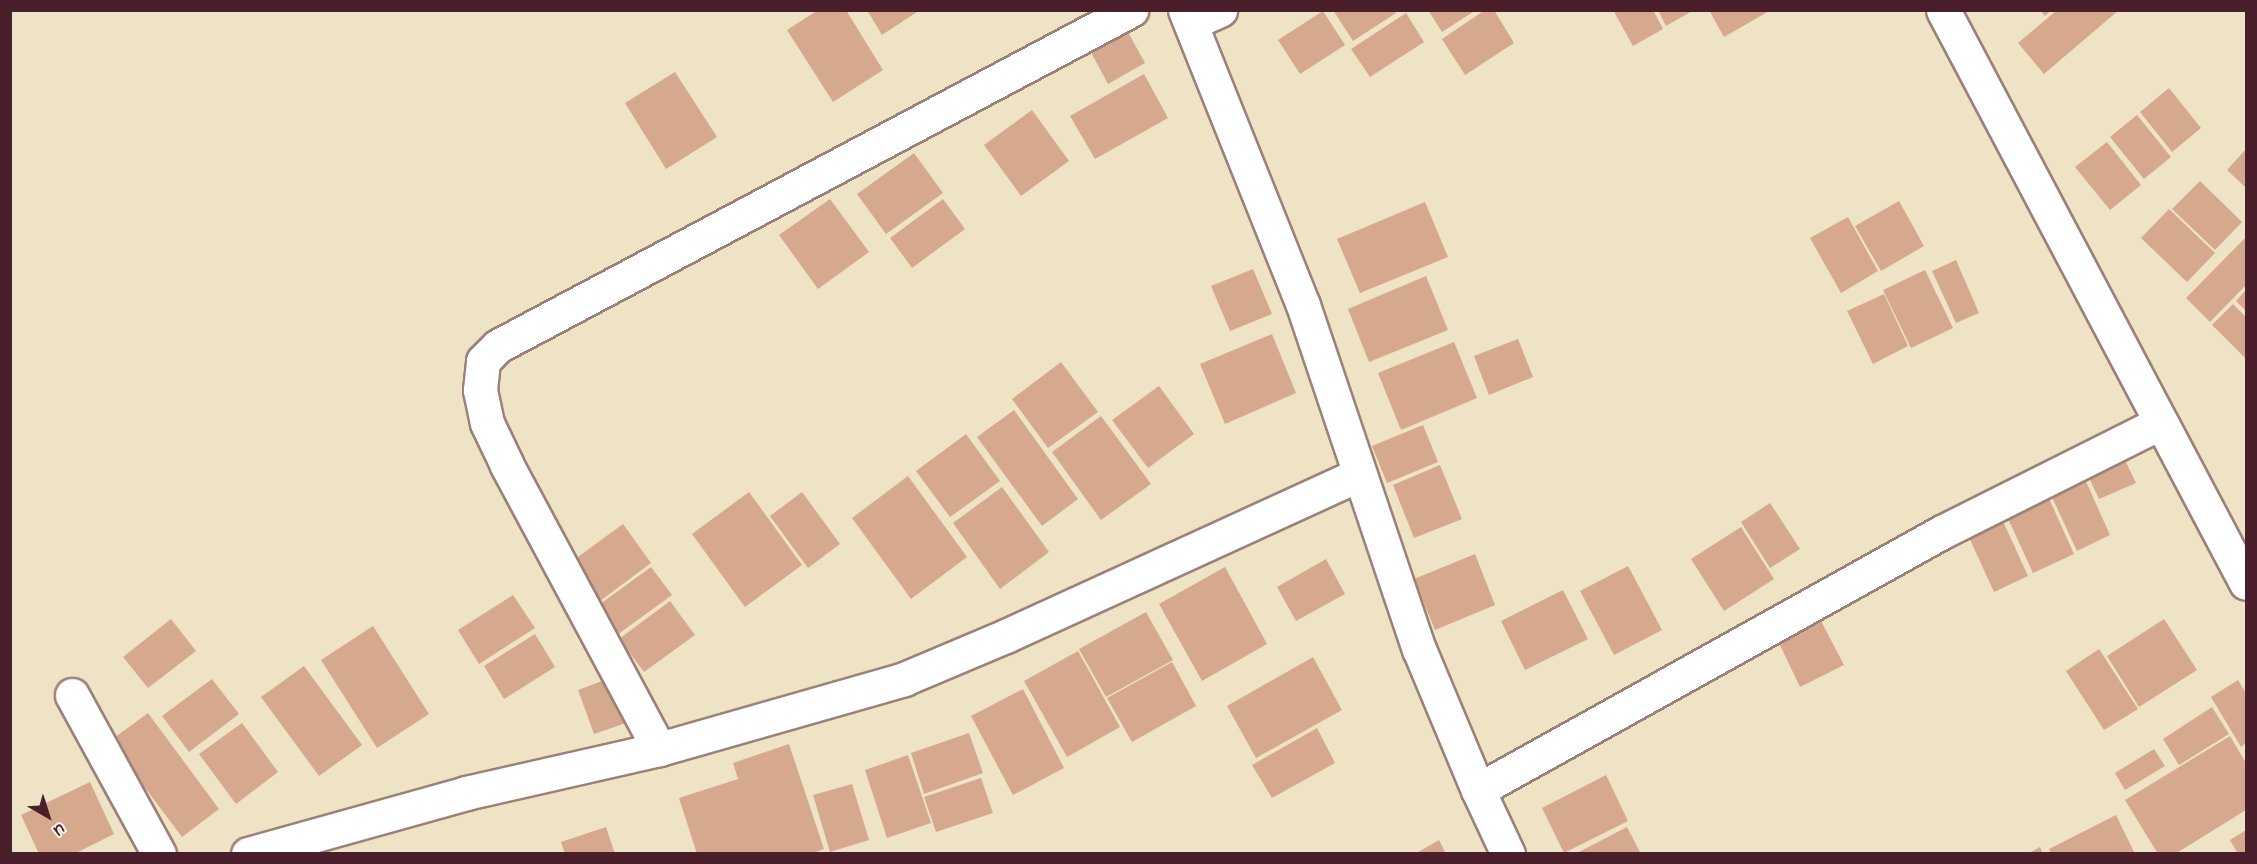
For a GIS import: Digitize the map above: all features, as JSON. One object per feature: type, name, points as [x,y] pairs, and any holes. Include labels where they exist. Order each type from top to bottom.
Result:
[{"type":"street","points":[[659,749],[507,465],[487,423],[480,390],[483,361],[498,346],[1131,10]]},
{"type":"street","points":[[1943,10],[2160,423],[2247,583]]},
{"type":"street","points":[[1199,15],[1303,305],[1419,649],[1478,790],[1508,854]]},
{"type":"street","points":[[1478,790],[1932,538],[2160,423]]},
{"type":"street","points":[[248,854],[465,793],[659,749],[904,679],[1006,636],[1360,474]]},
{"type":"street","points":[[72,695],[159,854]]},
{"type":"building","points":[[818,10],[846,10],[883,70],[833,102],[787,30]]},
{"type":"building","points":[[867,10],[920,10],[882,35]]},
{"type":"building","points":[[1333,10],[1395,10],[1396,13],[1353,41]]},
{"type":"building","points":[[1428,10],[1476,10],[1442,32]]},
{"type":"building","points":[[1485,10],[1494,10],[1514,43],[1465,75],[1442,39]]},
{"type":"building","points":[[1613,10],[1653,10],[1663,29],[1633,46]]},
{"type":"building","points":[[1658,10],[1694,10],[1666,26]]},
{"type":"building","points":[[1713,10],[1771,10],[1724,37],[1710,12]]},
{"type":"building","points":[[2040,10],[2052,10],[2045,16]]},
{"type":"building","points":[[2057,10],[2119,10],[2044,74],[2018,43]]},
{"type":"building","points":[[1323,11],[1345,45],[1300,74],[1278,40]]},
{"type":"building","points":[[1406,13],[1424,42],[1370,77],[1351,49]]},
{"type":"building","points":[[1123,23],[1145,63],[1108,84],[1086,43]]},
{"type":"building","points":[[675,72],[717,137],[666,169],[625,103]]},
{"type":"building","points":[[1144,74],[1168,118],[1095,159],[1070,116]]},
{"type":"building","points":[[2169,88],[2201,128],[2172,152],[2140,112]]},
{"type":"building","points":[[1032,110],[1069,161],[1021,196],[984,145]]},
{"type":"building","points":[[2137,115],[2171,157],[2144,179],[2110,137]]},
{"type":"building","points":[[2107,142],[2141,185],[2110,210],[2075,167]]},
{"type":"building","points":[[2246,149],[2246,188],[2227,170]]},
{"type":"building","points":[[914,153],[943,193],[886,234],[857,194]]},
{"type":"building","points":[[2200,181],[2242,222],[2215,250],[2172,209]]},
{"type":"building","points":[[830,199],[869,252],[818,289],[779,235]]},
{"type":"building","points":[[943,199],[965,229],[912,268],[890,238]]},
{"type":"building","points":[[1899,201],[1924,246],[1881,271],[1855,226]]},
{"type":"building","points":[[1425,202],[1448,257],[1360,293],[1337,239]]},
{"type":"building","points":[[2169,209],[2215,253],[2187,282],[2141,238]]},
{"type":"building","points":[[1848,217],[1878,271],[1841,293],[1810,238]]},
{"type":"building","points":[[2245,238],[2246,285],[2210,322],[2186,298]]},
{"type":"building","points":[[1956,260],[1979,313],[1956,323],[1932,271]]},
{"type":"building","points":[[1253,269],[1272,314],[1230,331],[1211,286]]},
{"type":"building","points":[[1925,270],[1953,328],[1911,348],[1883,290]]},
{"type":"building","points":[[1426,276],[1448,330],[1369,362],[1348,309]]},
{"type":"building","points":[[2246,290],[2246,311],[2236,301]]},
{"type":"building","points":[[1884,294],[1908,346],[1873,364],[1847,311]]},
{"type":"building","points":[[2233,304],[2246,317],[2246,359],[2212,325]]},
{"type":"building","points":[[1272,334],[1296,393],[1225,424],[1200,364]]},
{"type":"building","points":[[1518,339],[1533,377],[1489,395],[1474,356]]},
{"type":"building","points":[[1454,342],[1477,398],[1401,430],[1378,373]]},
{"type":"building","points":[[1061,362],[1098,412],[1048,448],[1012,399]]},
{"type":"building","points":[[1159,386],[1194,434],[1148,468],[1112,420]]},
{"type":"building","points":[[1014,410],[1078,499],[1042,526],[977,437]]},
{"type":"building","points":[[1101,416],[1151,484],[1101,520],[1052,452]]},
{"type":"building","points":[[1423,425],[1438,462],[1387,483],[1372,446]]},
{"type":"building","points":[[966,434],[1000,481],[950,517],[916,471]]},
{"type":"building","points":[[2126,462],[2136,483],[2099,499],[2089,478]]},
{"type":"building","points":[[1440,465],[1462,519],[1414,538],[1393,485]]},
{"type":"building","points":[[908,476],[967,557],[911,599],[852,518]]},
{"type":"building","points":[[2084,477],[2110,535],[2077,551],[2050,493]]},
{"type":"building","points":[[1002,487],[1049,552],[1000,589],[953,523]]},
{"type":"building","points":[[749,492],[802,565],[745,607],[692,534]]},
{"type":"building","points":[[802,492],[840,544],[808,568],[770,516]]},
{"type":"building","points":[[2047,494],[2074,554],[2033,573],[2005,512]]},
{"type":"building","points":[[1770,503],[1800,549],[1770,568],[1741,522]]},
{"type":"building","points":[[2001,517],[2028,576],[1994,592],[1967,533]]},
{"type":"building","points":[[623,524],[651,563],[600,601],[571,562]]},
{"type":"building","points":[[1741,527],[1774,579],[1724,611],[1691,559]]},
{"type":"building","points":[[1475,554],[1495,605],[1435,630],[1414,579]]},
{"type":"building","points":[[1326,559],[1345,594],[1296,621],[1277,587]]},
{"type":"building","points":[[1628,566],[1662,630],[1614,655],[1580,591]]},
{"type":"building","points":[[651,567],[672,595],[617,635],[596,607]]},
{"type":"building","points":[[1225,567],[1267,644],[1202,681],[1159,604]]},
{"type":"building","points":[[1563,590],[1588,639],[1525,670],[1501,621]]},
{"type":"building","points":[[513,595],[535,628],[479,664],[458,630]]},
{"type":"building","points":[[670,601],[695,635],[644,672],[619,639]]},
{"type":"building","points":[[1146,612],[1173,660],[1106,697],[1079,649]]},
{"type":"building","points":[[171,619],[196,651],[148,688],[123,657]]},
{"type":"building","points":[[1820,619],[1844,665],[1800,687],[1778,641]]},
{"type":"building","points":[[2164,619],[2197,670],[2139,707],[2107,656]]},
{"type":"building","points":[[373,626],[429,714],[377,748],[321,660]]},
{"type":"building","points":[[535,634],[555,667],[504,699],[484,666]]},
{"type":"building","points":[[2099,649],[2138,709],[2104,730],[2066,671]]},
{"type":"building","points":[[1078,651],[1120,727],[1067,757],[1024,681]]},
{"type":"building","points":[[1313,657],[1342,710],[1256,758],[1227,706]]},
{"type":"building","points":[[1172,662],[1196,706],[1132,742],[1107,698]]},
{"type":"building","points":[[304,666],[362,745],[319,776],[261,697]]},
{"type":"building","points":[[613,677],[629,722],[594,734],[578,690]]},
{"type":"building","points":[[212,679],[239,714],[189,752],[162,716]]},
{"type":"building","points":[[2238,680],[2246,693],[2246,743],[2241,747],[2211,697]]},
{"type":"building","points":[[1023,689],[1064,768],[1013,795],[971,716]]},
{"type":"building","points":[[2212,707],[2229,734],[2179,765],[2163,739]]},
{"type":"building","points":[[148,713],[219,809],[182,837],[110,741]]},
{"type":"building","points":[[242,723],[278,772],[236,804],[199,754]]},
{"type":"building","points":[[1317,728],[1335,763],[1272,798],[1252,765]]},
{"type":"building","points":[[969,733],[983,773],[924,794],[911,753]]},
{"type":"building","points":[[2230,736],[2246,763],[2246,810],[2175,854],[2158,854],[2125,800]]},
{"type":"building","points":[[789,744],[824,849],[811,854],[697,854],[679,798],[738,779],[733,763]]},
{"type":"building","points":[[2154,749],[2165,766],[2125,790],[2115,773]]},
{"type":"building","points":[[908,755],[931,823],[887,838],[865,770]]},
{"type":"building","points":[[1606,775],[1628,821],[1564,853],[1542,808]]},
{"type":"building","points":[[981,778],[993,813],[936,832],[924,797]]},
{"type":"building","points":[[90,782],[114,834],[74,854],[39,854],[21,815]]},
{"type":"building","points":[[852,784],[869,840],[830,852],[813,795]]},
{"type":"building","points":[[2116,815],[2135,854],[2051,854],[2049,849]]},
{"type":"building","points":[[606,827],[615,854],[565,854],[561,842]]},
{"type":"building","points":[[1627,827],[1641,854],[1575,854]]},
{"type":"building","points":[[2246,830],[2246,854],[2238,854],[2230,840]]},
{"type":"building","points":[[1439,840],[1446,854],[1415,854]]},
{"type":"building","points":[[2040,847],[2043,854],[2027,854]]}]
